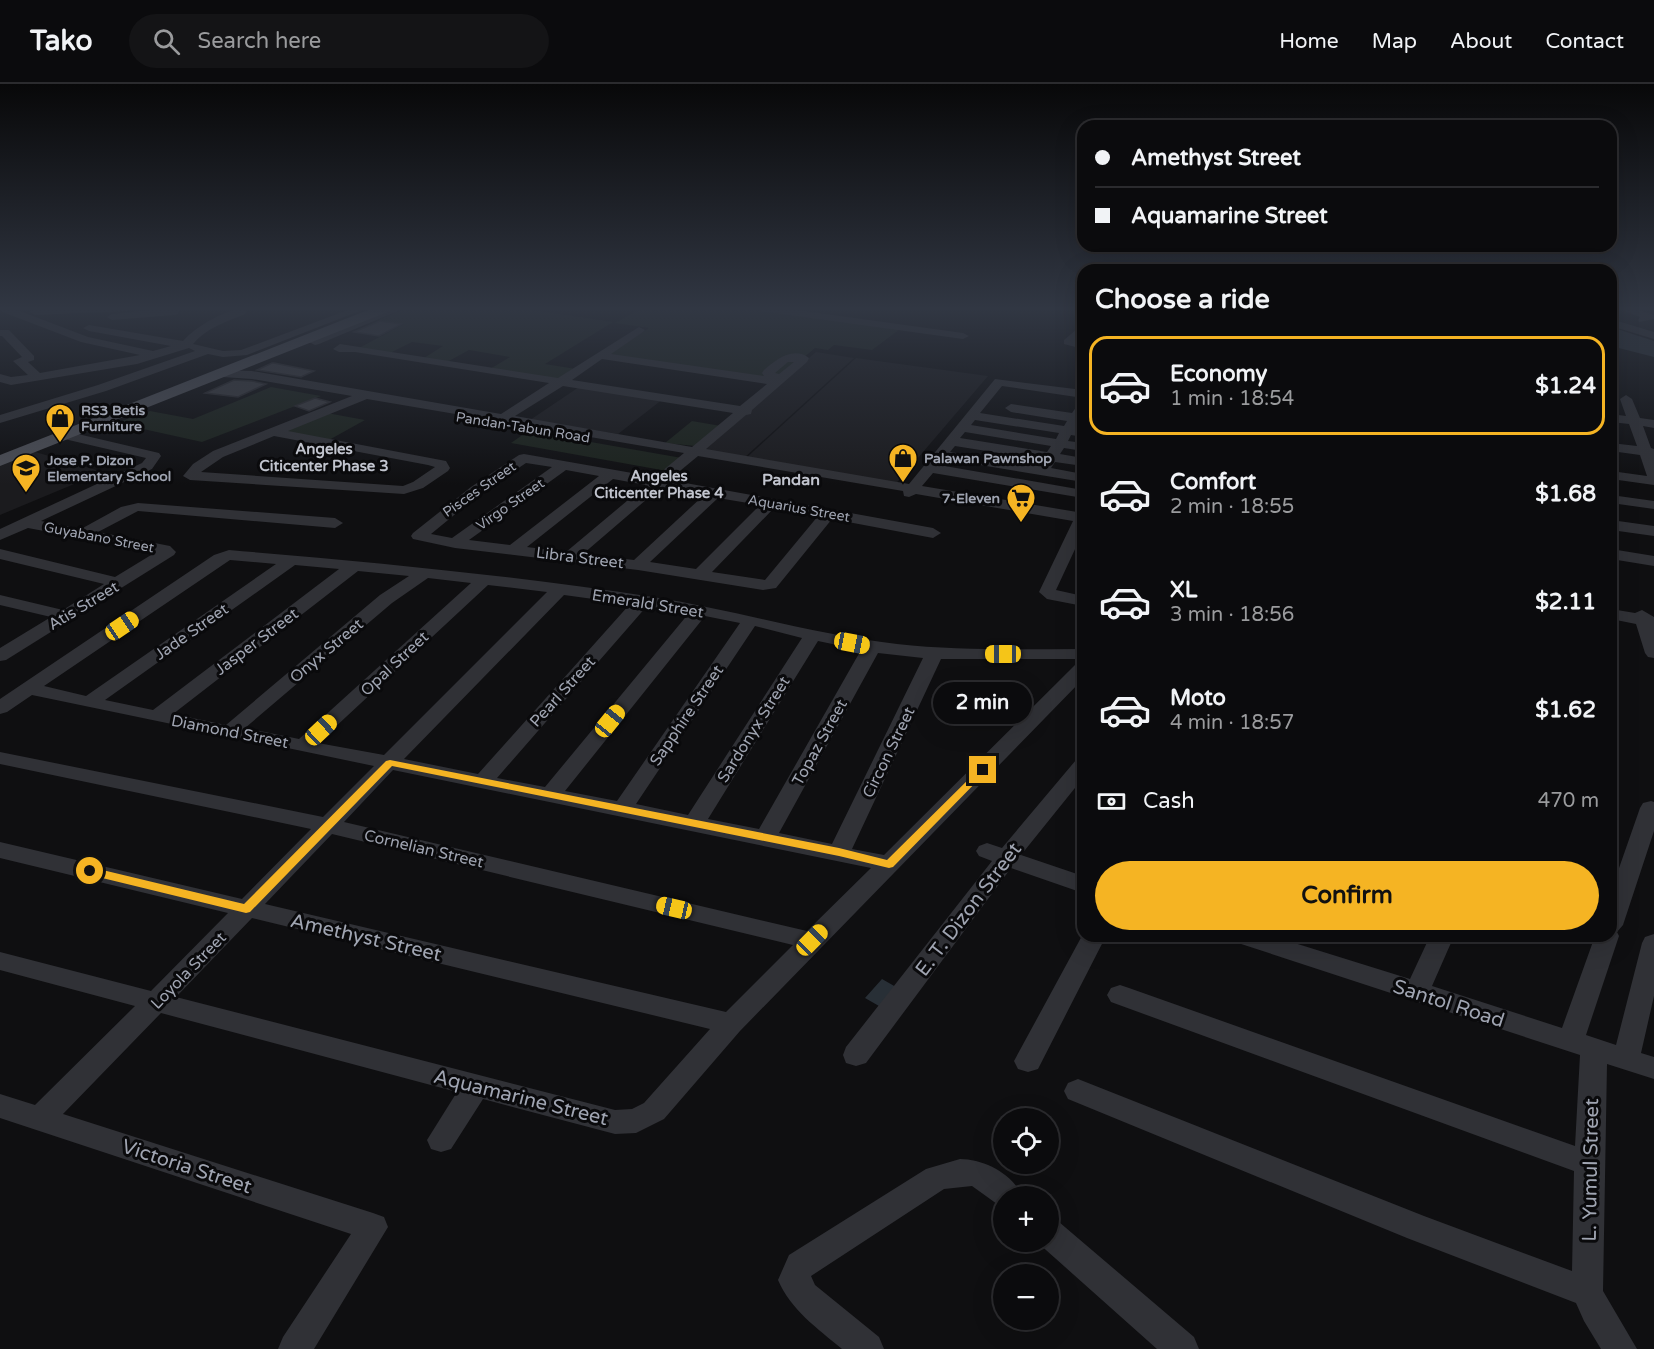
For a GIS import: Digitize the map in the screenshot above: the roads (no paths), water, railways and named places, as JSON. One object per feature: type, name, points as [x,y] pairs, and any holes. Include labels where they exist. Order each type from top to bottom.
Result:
[{"type":"main road","points":[[0,461],[247,367]]},
{"type":"street","points":[[26,367],[37,376]]},
{"type":"street","points":[[5,381],[93,367]]},
{"type":"street","points":[[0,419],[102,388],[160,367]]},
{"type":"street","points":[[472,367],[746,411]]},
{"type":"street","points":[[502,418],[584,367]]},
{"type":"street","points":[[684,367],[780,380]]},
{"type":"street","points":[[775,367],[768,373],[780,380]]},
{"type":"street","points":[[569,557],[692,453],[746,411],[795,367]]},
{"type":"street","name":"Pandan-Tabun Road","points":[[230,374],[243,379],[502,418],[692,453]]},
{"type":"street","points":[[5,381],[62,399]]},
{"type":"street","points":[[994,387],[1077,394]]},
{"type":"street","points":[[910,491],[994,387]]},
{"type":"street","points":[[994,387],[1077,411]]},
{"type":"street","points":[[274,432],[428,460],[441,464],[443,468],[418,486],[404,490],[190,476],[198,467],[218,454],[361,397]]},
{"type":"street","name":"Pandan-Tabun Road","points":[[361,397],[1077,520]]},
{"type":"street","points":[[1626,399],[1633,421],[1650,453],[1654,475]]},
{"type":"street","points":[[981,404],[1077,412]]},
{"type":"street","points":[[972,416],[1077,432]]},
{"type":"street","points":[[1016,509],[1077,418]]},
{"type":"street","points":[[1617,419],[1654,424]]},
{"type":"street","points":[[962,428],[1077,446]]},
{"type":"street","points":[[0,535],[147,466],[154,456],[65,435]]},
{"type":"street","points":[[951,441],[1077,461]]},
{"type":"street","points":[[1617,448],[1650,453]]},
{"type":"street","points":[[940,454],[1077,477]]},
{"type":"street","name":"Aquarius Street","points":[[524,458],[933,533]]},
{"type":"street","name":"Pisces Street","points":[[435,520],[524,458]]},
{"type":"street","name":"Virgo Street","points":[[455,543],[564,465]]},
{"type":"street","points":[[929,468],[1077,493]]},
{"type":"street","points":[[515,549],[610,474]]},
{"type":"street","points":[[1617,476],[1654,481]]},
{"type":"street","points":[[638,565],[716,492]]},
{"type":"street","points":[[1617,500],[1654,505]]},
{"type":"street","points":[[701,574],[771,503]]},
{"type":"street","points":[[83,534],[126,510],[138,507],[336,524]]},
{"type":"street","name":"Libra Street","points":[[435,520],[419,536],[455,543],[638,565],[763,585],[770,584],[829,513]]},
{"type":"street","name":"Guyabano Street","points":[[26,523],[164,549],[168,552],[166,554]]},
{"type":"street","points":[[1617,526],[1654,531]]},
{"type":"street","points":[[1077,531],[1047,592],[1077,600]]},
{"type":"street","points":[[0,554],[118,583]]},
{"type":"street","name":"Atis Street","points":[[3,652],[166,554]]},
{"type":"street","name":"Emerald Street","points":[[30,689],[229,555],[355,566],[560,589],[700,610],[812,636],[873,647],[936,652],[1077,654]]},
{"type":"street","points":[[1617,555],[1654,561]]},
{"type":"street","name":"Jade Street","points":[[89,702],[292,560]]},
{"type":"street","name":"Jasper Street","points":[[157,717],[355,566]]},
{"type":"street","name":"Onyx Street","points":[[231,730],[386,599],[423,574]]},
{"type":"street","name":"Opal Street","points":[[304,745],[484,580]]},
{"type":"street","name":"Loyola Street","points":[[42,1118],[330,826],[415,734],[560,589]]},
{"type":"street","points":[[0,600],[64,615]]},
{"type":"street","name":"Pearl Street","points":[[483,781],[642,601]]},
{"type":"street","points":[[550,795],[700,610]]},
{"type":"street","points":[[1617,613],[1648,618],[1654,653]]},
{"type":"street","name":"Sapphire Street","points":[[622,809],[750,621]]},
{"type":"street","name":"Sardonyx Street","points":[[694,823],[812,636]]},
{"type":"street","name":"Topaz Street","points":[[765,838],[873,647]]},
{"type":"street","name":"Circon Street","points":[[839,852],[936,652]]},
{"type":"street","name":"Aquamarine Street","points":[[0,961],[615,1122],[636,1121],[654,1111],[731,1024],[812,940],[1077,674]]},
{"type":"street","points":[[0,708],[30,689]]},
{"type":"street","name":"Diamond Street","points":[[30,689],[157,717],[839,852],[889,864]]},
{"type":"street","name":"Cornelian Street","points":[[0,758],[330,826],[812,940]]},
{"type":"street","name":"E. T. Dizon Street","points":[[856,1055],[997,854],[1077,771]]},
{"type":"street","points":[[1617,907],[1651,808]]},
{"type":"street","name":"Amethyst Street","points":[[0,850],[731,1024]]},
{"type":"street","points":[[997,854],[1077,883]]},
{"type":"street","points":[[1028,1061],[1091,942]]},
{"type":"street","name":"Santol Road","points":[[1270,942],[1416,993],[1654,1068]]},
{"type":"street","points":[[1416,993],[1439,942]]},
{"type":"street","name":"L. Yumul Street","points":[[1587,1292],[1588,1164],[1582,1044],[1606,942]]},
{"type":"street","points":[[1626,1059],[1654,943]]},
{"type":"street","points":[[1120,995],[1588,1164]]},
{"type":"street","points":[[441,1140],[476,1086]]},
{"type":"street","points":[[1078,1091],[1407,1224],[1587,1292],[1594,1310],[1620,1349]]},
{"type":"street","name":"Victoria Street","points":[[0,1106],[373,1227],[295,1349]]},
{"type":"street","points":[[867,1349],[804,1296],[794,1280],[800,1266],[936,1178],[955,1172],[971,1171],[983,1175],[996,1186]]},
{"type":"street","points":[[1059,1242],[1182,1349]]},
{"type":"place","name":"RS3 Betis Furniture","points":[[60,444]]},
{"type":"place","name":"Palawan Pawnshop","points":[[903,484]]},
{"type":"place","name":"Jose P. Dizon Elementary School","points":[[26,494]]},
{"type":"place","name":"7-Eleven","points":[[1021,524]]},
{"type":"district","name":"Angeles Citicenter Phase 3","points":[[324,458]]},
{"type":"district","name":"Pandan","points":[[791,479]]},
{"type":"district","name":"Angeles Citicenter Phase 4","points":[[659,484]]}]
